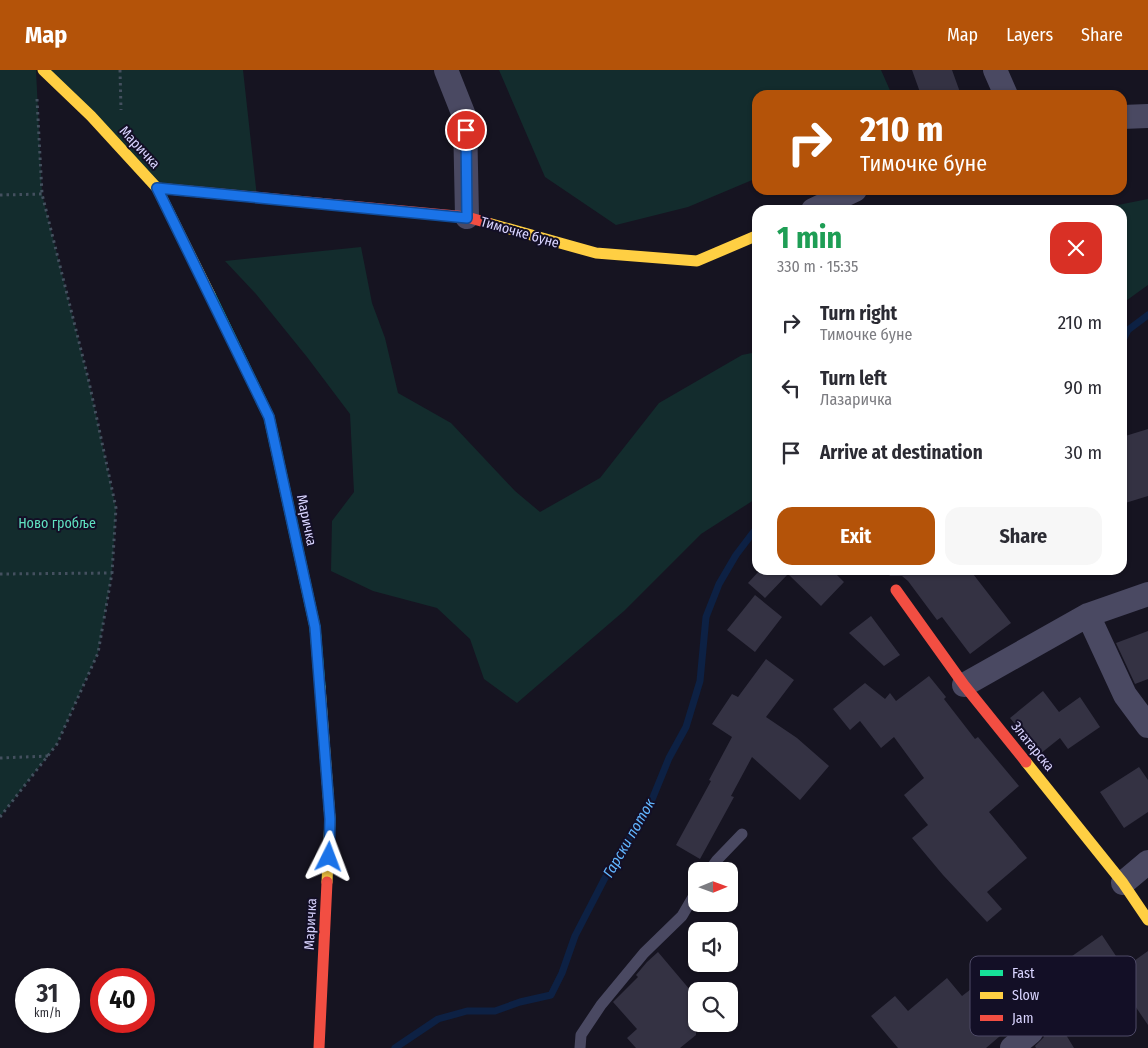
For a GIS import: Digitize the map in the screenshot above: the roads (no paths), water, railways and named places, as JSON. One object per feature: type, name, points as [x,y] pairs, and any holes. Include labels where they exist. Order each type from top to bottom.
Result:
[{"type":"street","name":"Маричка","points":[[43,70],[91,116],[157,188],[269,417],[315,627],[330,819],[319,1048]]},
{"type":"street","points":[[446,70],[465,118],[467,218]]},
{"type":"street","points":[[995,70],[1004,90]]},
{"type":"street","points":[[1127,117],[1148,116]]},
{"type":"street","name":"Тимочке буне","points":[[157,188],[467,218],[596,254],[697,261],[752,238]]},
{"type":"street","points":[[824,205],[844,195]]},
{"type":"street","name":"Златарска","points":[[896,590],[964,684],[1123,883],[1148,920]]},
{"type":"street","points":[[964,684],[1088,615],[1148,594]]},
{"type":"street","points":[[1088,615],[1125,695],[1148,726]]},
{"type":"street","points":[[1123,883],[1148,862]]},
{"type":"street","points":[[1012,1048],[1026,1036]]},
{"type":"lane","points":[[716,862],[742,834]]},
{"type":"lane","points":[[580,1048],[581,1035],[601,1005],[644,953],[682,916],[688,906]]},
{"type":"waterway","name":"Гарски поток","points":[[1127,332],[1148,315]]},
{"type":"waterway","name":"Гарски поток","points":[[395,1048],[438,1019],[467,1011],[495,1011],[520,1002],[551,995],[562,973],[575,936],[606,876],[649,807],[669,758],[686,727],[700,681],[706,617],[719,584],[736,555],[752,534]]},
{"type":"park label","name":"Ново гробље","points":[[57,523]]}]
